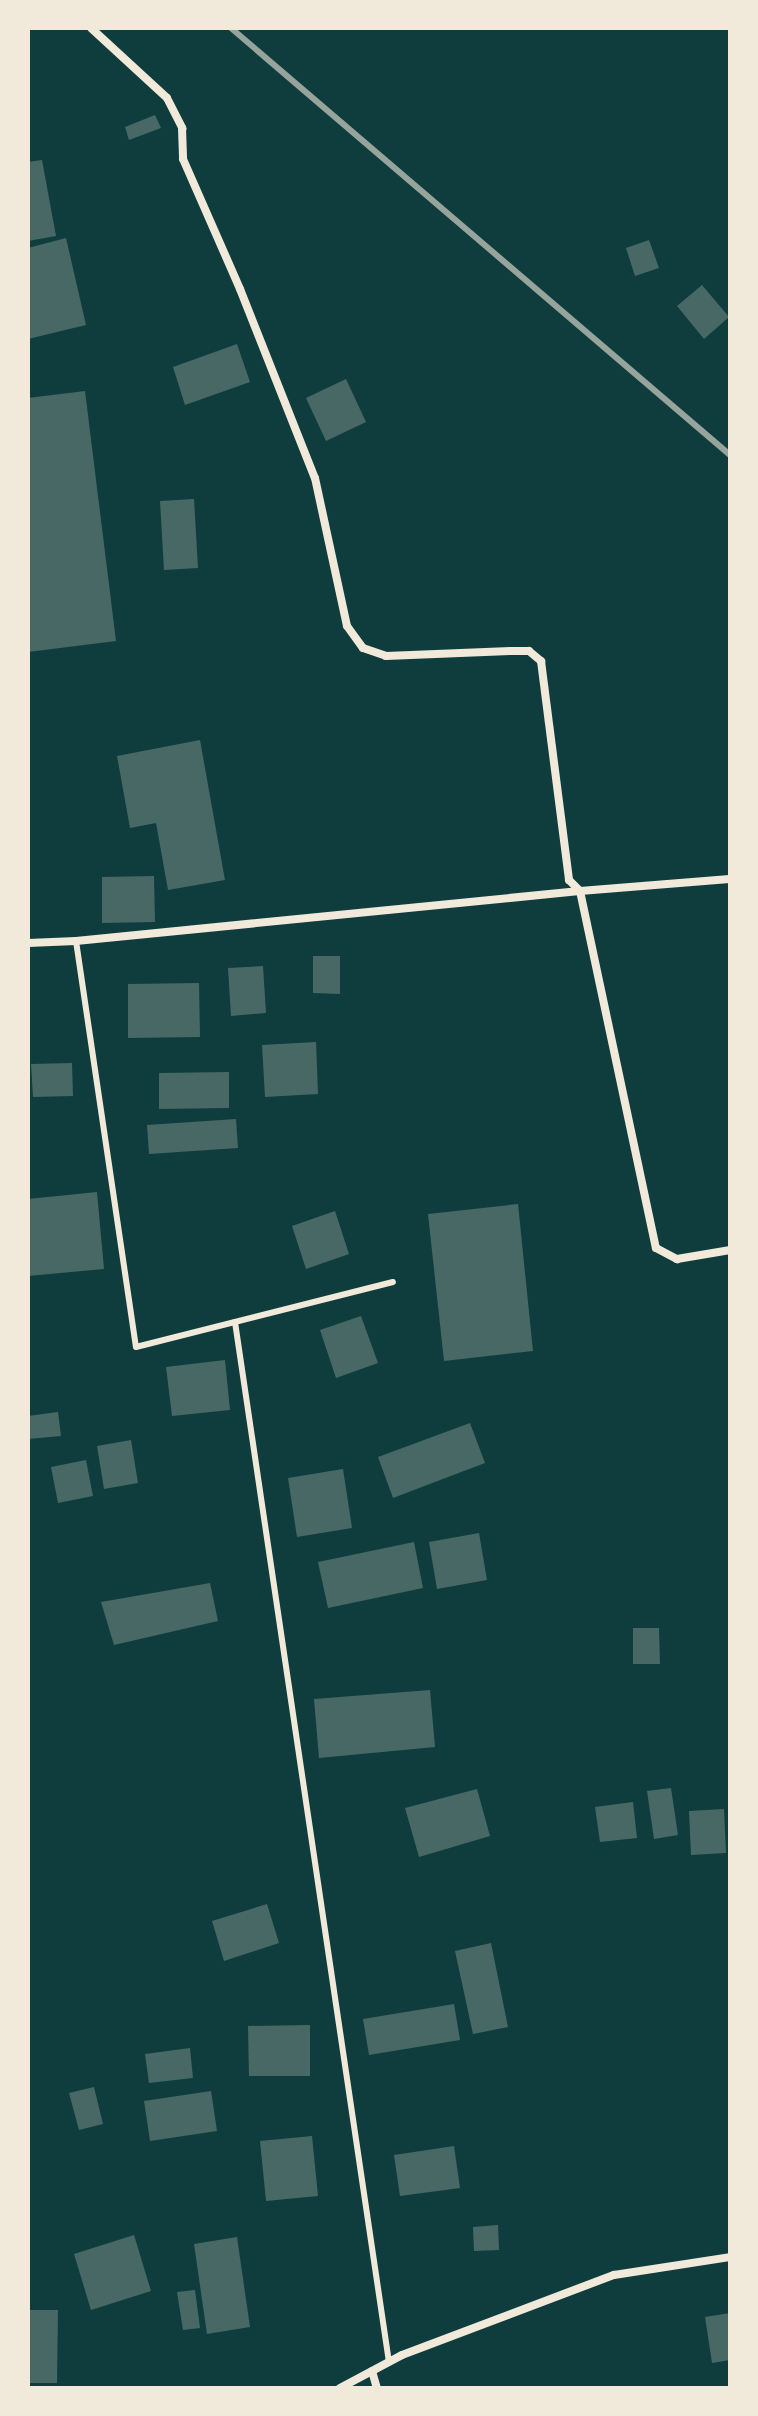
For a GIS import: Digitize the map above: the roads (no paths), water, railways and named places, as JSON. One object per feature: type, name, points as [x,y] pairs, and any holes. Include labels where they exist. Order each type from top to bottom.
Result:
[{"type":"street","points":[[91,28],[167,98],[182,128],[183,159],[240,289],[315,478],[347,626],[363,648],[386,656],[529,651],[541,661],[569,880],[580,891],[656,1248],[677,1259],[730,1250]]},
{"type":"street","points":[[28,943],[730,879]]},
{"type":"street","points":[[340,2388],[389,2363],[614,2275],[730,2257]]},
{"type":"street","points":[[372,2371],[377,2388]]},
{"type":"lane","points":[[76,941],[136,1347],[393,1282]]},
{"type":"lane","points":[[235,1322],[389,2363]]},
{"type":"railway","points":[[231,28],[730,455]]}]
